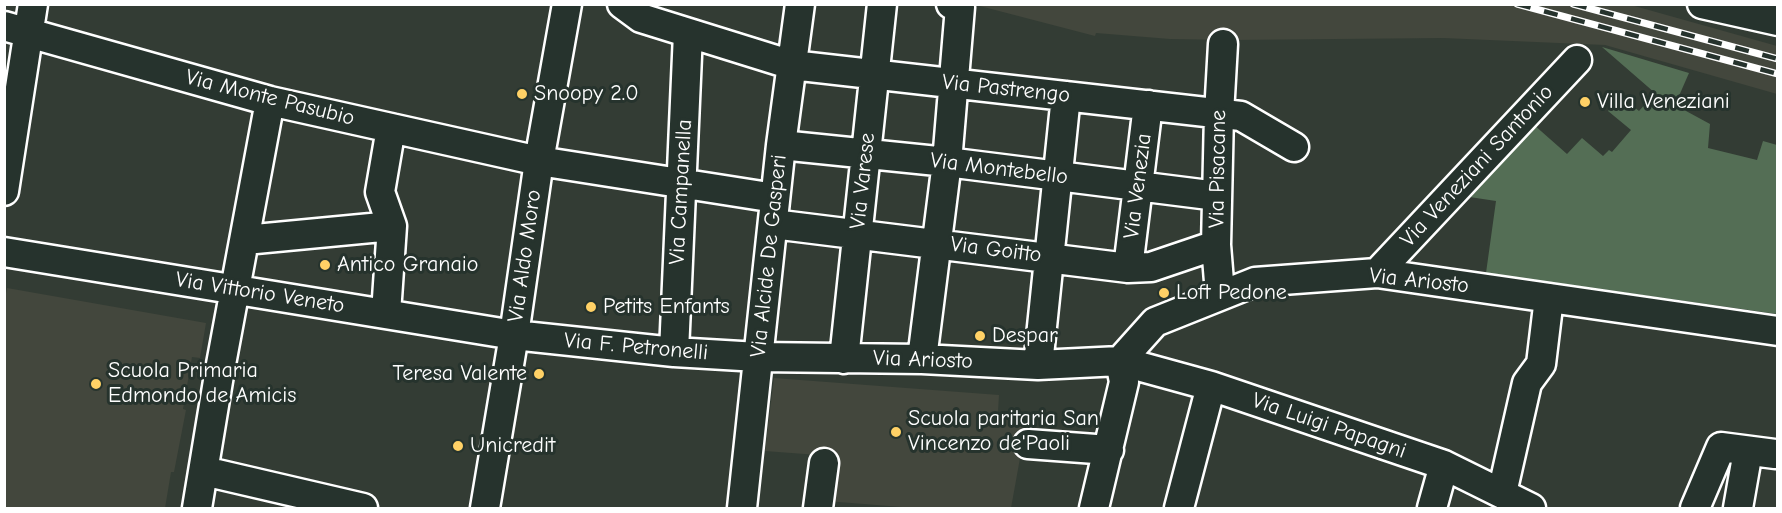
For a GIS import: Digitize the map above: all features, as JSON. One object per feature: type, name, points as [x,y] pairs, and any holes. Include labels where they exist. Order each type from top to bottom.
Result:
[{"type":"street","points":[[4,191],[16,29],[33,4]]},
{"type":"street","name":"Via Aldo Moro","points":[[486,508],[539,161],[567,4]]},
{"type":"street","name":"Via Pastrengo","points":[[622,4],[640,18],[792,65],[1241,116],[1294,147]]},
{"type":"street","name":"Via Alcide De Gasperi","points":[[742,508],[774,211],[800,4]]},
{"type":"street","name":"Via Varese","points":[[844,358],[882,4]]},
{"type":"street","points":[[1702,4],[1778,21]]},
{"type":"street","points":[[922,359],[947,162],[956,5]]},
{"type":"street","name":"Via Monte Pasubio","points":[[16,29],[270,100],[391,128],[539,161],[682,183]]},
{"type":"street","name":"Via Campanella","points":[[674,352],[688,33]]},
{"type":"street","name":"Via Pisacane","points":[[1220,294],[1216,245],[1223,45]]},
{"type":"street","name":"Via Veneziani Santonio","points":[[1377,273],[1578,60]]},
{"type":"street","points":[[1038,365],[1066,96]]},
{"type":"street","points":[[197,508],[270,100]]},
{"type":"street","name":"Via Venezia","points":[[1139,267],[1138,187],[1148,105]]},
{"type":"street","points":[[386,313],[392,226],[380,192],[391,128]]},
{"type":"street","name":"Via Montebello","points":[[782,145],[947,162],[1217,196]]},
{"type":"street","name":"Via Goitto","points":[[682,183],[857,233],[1048,257],[1139,267],[1216,245]]},
{"type":"street","points":[[245,240],[392,226]]},
{"type":"street","name":"Via Vittorio Veneto","points":[[4,252],[237,288],[514,335]]},
{"type":"street","name":"Via Ariosto","points":[[758,357],[922,359],[1038,365],[1120,361],[1155,322],[1220,294],[1255,282],[1377,273],[1778,331]]},
{"type":"street","points":[[1502,494],[1527,383],[1541,364],[1549,298]]},
{"type":"street","name":"Via F. Petronelli","points":[[514,335],[674,352],[758,357]]},
{"type":"street","points":[[1094,508],[1124,382],[1120,361]]},
{"type":"street","name":"Via Luigi Papagni","points":[[1120,361],[1211,386],[1444,465],[1531,508]]},
{"type":"street","points":[[1179,508],[1211,386]]},
{"type":"street","points":[[1028,444],[1109,450]]},
{"type":"street","points":[[1695,508],[1760,449]]},
{"type":"street","points":[[1738,508],[1760,449]]},
{"type":"street","points":[[822,508],[824,463]]},
{"type":"street","points":[[1432,508],[1444,465]]},
{"type":"street","points":[[204,471],[363,508]]},
{"type":"shaded area","points":[[976,5],[1631,5],[1777,46],[1777,94],[1605,45],[1443,38],[1231,40],[1170,39],[1096,33],[1095,36]]},
{"type":"shaded area","name":"Scuola Primaria Edmondo de Amicis","points":[[7,288],[206,323],[200,358],[192,357],[183,409],[186,410],[165,508],[5,508],[4,305]]},
{"type":"shaded area","name":"Scuola paritaria San Vincenzo de'Paoli","points":[[774,378],[999,395],[998,412],[1028,414],[1011,508],[914,508],[826,501],[831,456],[765,451]]},
{"type":"green space","points":[[1602,47],[1689,73],[1675,105],[1710,124],[1708,148],[1757,160],[1763,141],[1777,145],[1777,314],[1486,273],[1496,201],[1463,196],[1533,124],[1567,154],[1582,138],[1603,156],[1609,150],[1612,152],[1631,130],[1608,111],[1621,96],[1639,111],[1655,93]]},
{"type":"railway","points":[[1517,4],[1778,74]]},
{"type":"railway","points":[[1573,4],[1778,59]]},
{"type":"place","name":"Snoopy 2.0","points":[[522,94]]},
{"type":"place","name":"Villa Veneziani","points":[[1585,102]]},
{"type":"place","name":"Antico Granaio","points":[[325,265]]},
{"type":"place","name":"Loft Pedone","points":[[1164,293]]},
{"type":"place","name":"Petits Enfants","points":[[591,307]]},
{"type":"place","name":"Despar","points":[[980,336]]},
{"type":"place","name":"Teresa Valente","points":[[539,374]]},
{"type":"place","name":"Scuola Primaria Edmondo de Amicis","points":[[96,384]]},
{"type":"place","name":"Scuola paritaria San Vincenzo de'Paoli","points":[[896,432]]},
{"type":"place","name":"Unicredit","points":[[458,446]]}]
